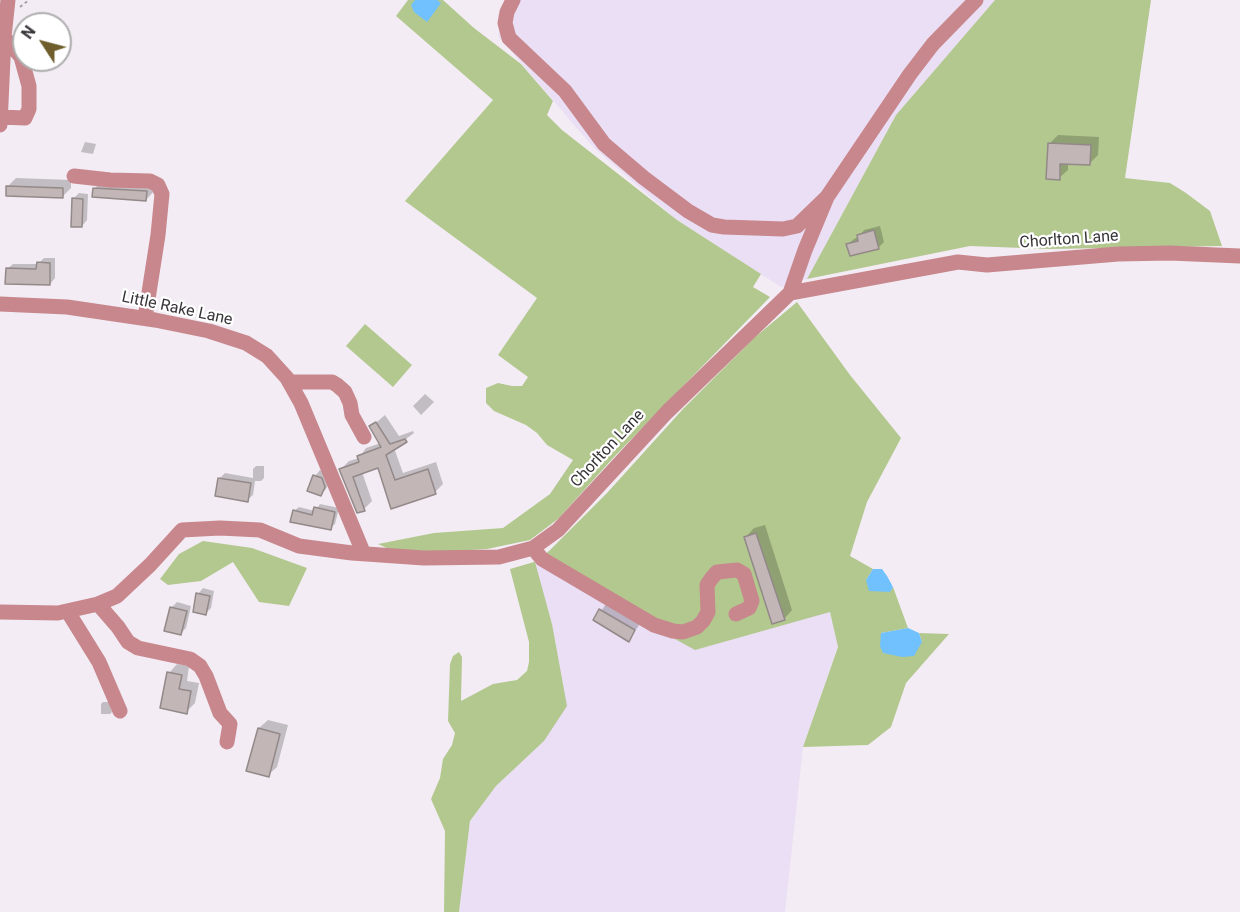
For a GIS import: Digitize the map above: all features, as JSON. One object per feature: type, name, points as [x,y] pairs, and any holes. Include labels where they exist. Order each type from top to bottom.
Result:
[{"type":"street","points":[[0,125],[2,36],[8,0]]},
{"type":"street","points":[[513,0],[505,23],[508,38],[565,92],[604,144],[688,211],[712,225],[783,229],[797,225],[827,198]]},
{"type":"street","points":[[790,293],[827,198],[916,67],[940,36],[976,0]]},
{"type":"street","points":[[1,117],[24,118],[29,109],[29,86],[21,57],[2,36]]},
{"type":"street","points":[[74,176],[150,181],[158,185],[162,194],[158,235],[145,318]]},
{"type":"street","name":"Chorlton Lane","points":[[0,612],[68,612],[117,596],[182,530],[220,528],[260,530],[299,546],[424,558],[499,556],[533,548],[558,530],[667,412],[790,293],[958,262],[987,265],[1118,254],[1240,256]]},
{"type":"street","name":"Little Rake Lane","points":[[0,304],[67,307],[145,318],[209,331],[246,343],[267,356],[289,382],[314,432],[363,552]]},
{"type":"street","points":[[289,382],[332,382],[337,385],[345,392],[352,415],[364,437]]},
{"type":"street","points":[[533,548],[542,559],[654,624],[673,631],[683,632],[697,627],[708,612],[707,585],[711,579],[717,572],[737,570],[744,574],[752,601],[749,608],[736,614]]},
{"type":"street","points":[[98,604],[128,642],[138,648],[190,659],[200,666],[220,712],[230,724],[226,742]]},
{"type":"street","points":[[68,612],[99,662],[120,711]]},
{"type":"shaded area","points":[[509,0],[995,0],[896,115],[807,279],[781,287],[677,220],[593,147],[498,36]]},
{"type":"shaded area","points":[[534,562],[830,612],[838,646],[803,747],[785,912],[459,912],[470,821],[496,786],[544,741],[552,624]]},
{"type":"green space","points":[[408,0],[443,0],[474,28],[521,64],[553,101],[547,115],[562,130],[677,220],[761,274],[753,287],[770,297],[614,457],[558,519],[530,540],[487,549],[438,552],[391,550],[378,544],[434,533],[503,528],[550,494],[573,460],[547,445],[526,425],[494,411],[486,403],[486,388],[498,383],[522,386],[528,377],[498,355],[537,298],[405,201],[493,100],[396,16]]},
{"type":"green space","points":[[995,0],[1151,0],[1125,178],[1170,183],[1186,193],[1210,211],[1222,246],[1049,249],[970,246],[807,279],[896,115]]},
{"type":"green space","points":[[797,302],[850,375],[901,438],[867,502],[850,556],[873,569],[866,580],[889,592],[893,587],[908,628],[881,633],[922,642],[919,633],[949,634],[906,683],[891,727],[868,745],[803,747],[838,647],[830,612],[695,650],[535,562],[552,624],[567,706],[544,741],[496,786],[470,821],[459,912],[444,912],[445,831],[431,799],[440,778],[443,759],[452,745],[455,733],[448,721],[450,664],[453,656],[459,652],[462,657],[461,701],[493,684],[517,680],[527,671],[529,642],[510,569],[534,562],[549,551],[607,493],[683,409],[754,338]]},
{"type":"green space","points":[[365,324],[412,365],[393,387],[346,346]]},
{"type":"green space","points":[[203,541],[252,548],[307,568],[289,606],[259,602],[233,562],[201,581],[168,585],[160,579],[179,554]]},
{"type":"water","points":[[415,0],[437,0],[441,3],[427,22],[414,12],[411,5]]},
{"type":"water","points":[[873,569],[882,569],[893,587],[890,592],[869,591],[866,580]]},
{"type":"water","points":[[908,628],[919,633],[922,642],[914,656],[902,657],[883,653],[880,646],[881,633]]},
{"type":"building","points":[[1048,143],[1091,145],[1090,165],[1060,164],[1060,180],[1046,179]]},
{"type":"building","points":[[6,186],[63,188],[63,198],[6,196]]},
{"type":"building","points":[[93,188],[147,191],[146,201],[92,197]]},
{"type":"building","points":[[72,198],[83,199],[82,227],[71,227]]},
{"type":"building","points":[[874,230],[879,249],[850,256],[846,244],[858,241],[857,235]]},
{"type":"building","points":[[37,262],[50,263],[50,285],[5,284],[6,268],[36,269]]},
{"type":"building","points":[[376,422],[390,444],[405,439],[407,442],[386,455],[395,480],[428,469],[436,494],[391,509],[378,468],[353,477],[365,511],[357,513],[339,469],[359,462],[357,456],[381,447],[369,426]]},
{"type":"building","points":[[313,475],[322,478],[325,487],[321,496],[307,491]]},
{"type":"building","points":[[218,478],[251,483],[248,502],[215,496]]},
{"type":"building","points":[[314,507],[335,512],[331,530],[290,522],[293,510],[312,515]]},
{"type":"building","points":[[756,533],[785,620],[772,624],[744,537]]},
{"type":"building","points":[[196,593],[210,596],[206,615],[193,612]]},
{"type":"building","points":[[170,607],[187,611],[181,635],[164,631]]},
{"type":"building","points":[[599,609],[635,630],[629,642],[593,620]]},
{"type":"building","points":[[167,672],[182,675],[179,689],[191,691],[187,714],[160,708]]},
{"type":"building","points":[[258,728],[280,734],[269,777],[246,771]]}]
